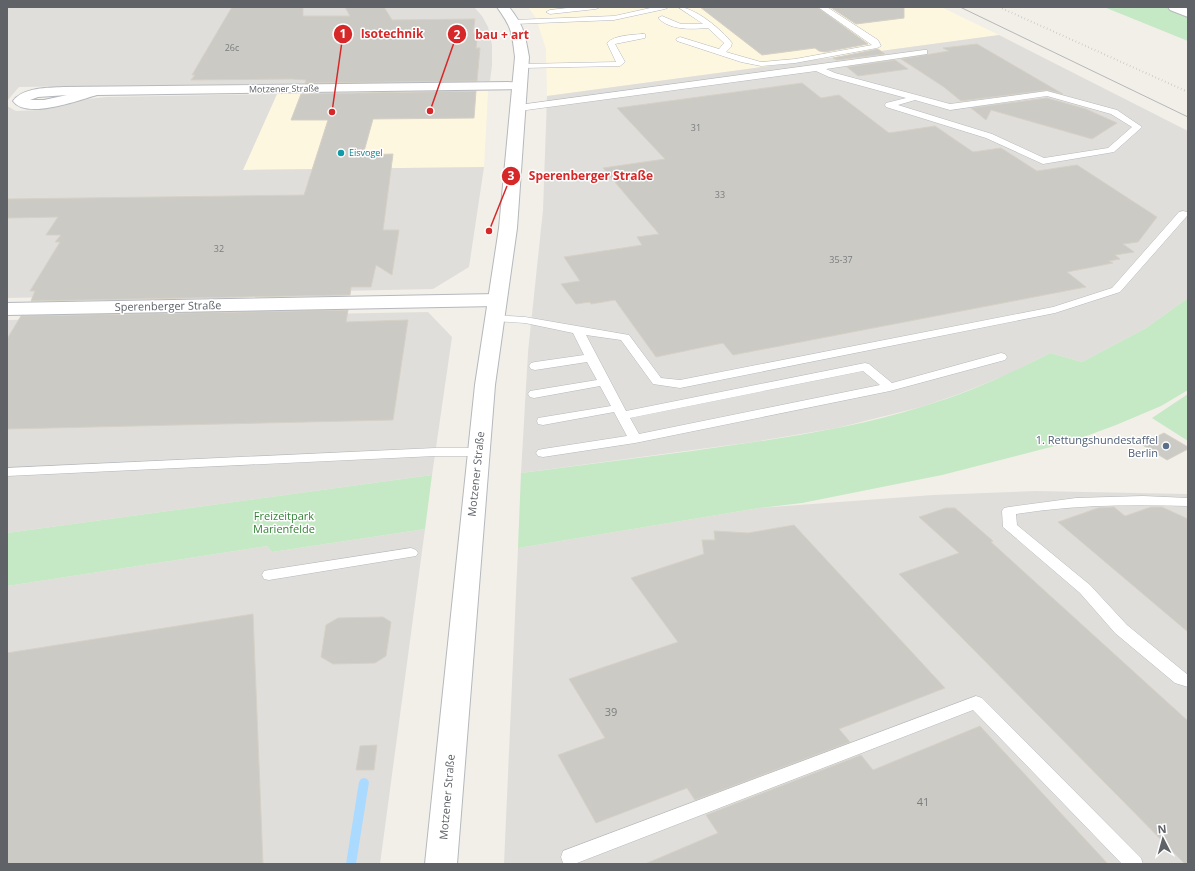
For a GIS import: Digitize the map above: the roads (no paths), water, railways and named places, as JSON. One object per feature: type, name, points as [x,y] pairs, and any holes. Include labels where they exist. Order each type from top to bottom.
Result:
[{"type":"street","points":[[1174,7],[1188,12]]},
{"type":"street","name":"Motzener Straße","points":[[441,864],[485,385],[509,220],[519,108],[522,66],[520,41],[509,15]]},
{"type":"street","name":"Motzener Straße","points":[[95,91],[520,86]]},
{"type":"street","name":"Sperenberger Straße","points":[[8,311],[496,309]]},
{"type":"lane","points":[[509,15],[596,7]]},
{"type":"lane","points":[[509,15],[540,20],[614,18],[665,7]]},
{"type":"lane","points":[[682,7],[709,26],[728,43],[721,52]]},
{"type":"lane","points":[[680,39],[755,63],[770,64],[877,46],[875,42],[822,7]]},
{"type":"lane","points":[[662,18],[676,26],[709,26]]},
{"type":"lane","points":[[522,66],[617,64],[621,62],[611,42],[642,36]]},
{"type":"lane","points":[[519,108],[924,52]]},
{"type":"lane","points":[[817,68],[832,75],[950,107],[1047,93],[1114,112],[1138,127],[1111,150],[1043,161],[989,136],[889,105],[913,98]]},
{"type":"lane","points":[[496,309],[525,320],[625,337],[657,381],[680,384],[1055,310],[1116,290],[1183,214]]},
{"type":"lane","points":[[578,330],[590,358],[635,439]]},
{"type":"lane","points":[[543,453],[635,439],[890,387],[1001,357]]},
{"type":"lane","points":[[535,366],[590,358]]},
{"type":"lane","points":[[543,421],[621,412],[865,367],[890,387]]},
{"type":"lane","points":[[534,394],[604,382]]},
{"type":"lane","points":[[7,472],[427,453],[479,452]]},
{"type":"lane","points":[[1188,502],[1136,499],[1040,505],[1009,511],[1010,527],[1085,589],[1121,630],[1181,679],[1188,681]]},
{"type":"lane","points":[[269,575],[411,552]]},
{"type":"lane","points":[[570,857],[976,702],[1134,864]]},
{"type":"waterway","points":[[351,864],[364,782]]},
{"type":"tram line","points":[[960,7],[1188,117]]},
{"type":"railway","points":[[999,7],[1188,92]]},
{"type":"place","name":"bau + art","points":[[430,111]]},
{"type":"place","name":"Isotechnik","points":[[332,112]]},
{"type":"place","name":"Eisvogel","points":[[341,153]]},
{"type":"place","name":"Sperenberger Straße","points":[[489,231]]},
{"type":"place","name":"1. Rettungshundestaffel Berlin","points":[[1166,446]]},
{"type":"park label","name":"Freizeitpark Marienfelde","points":[[284,522]]}]
